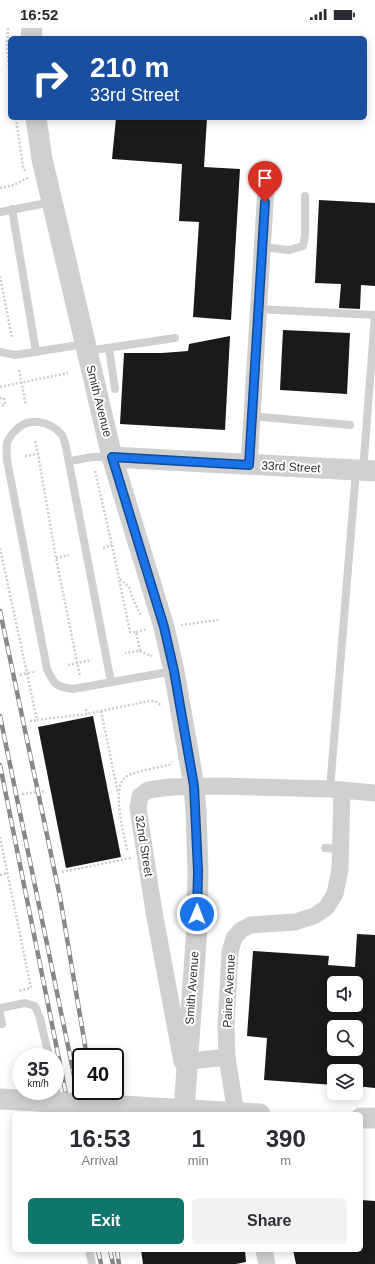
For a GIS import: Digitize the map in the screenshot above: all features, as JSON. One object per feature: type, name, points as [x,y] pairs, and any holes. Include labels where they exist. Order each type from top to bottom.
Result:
[{"type":"street","name":"Smith Avenue","points":[[36,120],[42,159],[112,457],[164,627],[174,671],[194,786],[198,871],[197,928],[184,1110]]},
{"type":"street","points":[[249,465],[266,187]]},
{"type":"street","name":"33rd Street","points":[[112,457],[365,471]]},
{"type":"street","name":"32nd Street","points":[[227,1057],[182,1062],[145,855],[138,808],[140,796],[148,790],[194,786],[336,790],[375,793]]},
{"type":"street","name":"Paine Avenue","points":[[236,1112],[227,1057],[226,1026],[230,952],[234,938],[241,930],[251,924],[295,922],[314,916],[326,908],[340,869],[333,848],[336,790]]},
{"type":"street","points":[[0,1099],[222,1112]]},
{"type":"street","points":[[264,1252],[267,1264]]},
{"type":"lane","points":[[262,247],[289,250],[303,246],[305,235],[305,196]]},
{"type":"lane","points":[[0,212],[52,202]]},
{"type":"lane","points":[[12,210],[36,352]]},
{"type":"lane","points":[[258,309],[375,315],[365,471],[336,790]]},
{"type":"lane","points":[[0,352],[15,355],[86,348],[109,348],[175,338]]},
{"type":"lane","points":[[109,348],[115,389]]},
{"type":"lane","points":[[252,416],[350,425]]},
{"type":"lane","points":[[111,682],[70,461],[63,437],[54,427],[42,422],[30,422],[19,427],[10,436],[7,444],[6,460],[47,669],[53,681],[61,688],[73,689],[174,671]]},
{"type":"lane","points":[[70,461],[92,456],[112,457]]},
{"type":"lane","points":[[0,1008],[25,1003],[35,1006],[40,1018],[46,1048]]},
{"type":"lane","points":[[0,1014],[2,1024]]},
{"type":"lane","points":[[58,1100],[61,1112]]},
{"type":"lane","points":[[89,1252],[92,1264]]},
{"type":"path","points":[[8,28],[8,55]]},
{"type":"path","points":[[0,188],[29,178],[23,167],[16,120]]},
{"type":"path","points":[[0,276],[12,338]]},
{"type":"path","points":[[19,370],[26,405]]},
{"type":"path","points":[[0,387],[68,373]]},
{"type":"path","points":[[0,398],[4,398],[5,405],[0,406]]},
{"type":"path","points":[[35,442],[80,677]]},
{"type":"path","points":[[24,456],[38,454]]},
{"type":"path","points":[[96,471],[130,632],[151,629]]},
{"type":"path","points":[[103,548],[112,546]]},
{"type":"path","points":[[0,548],[37,720]]},
{"type":"path","points":[[56,558],[69,555]]},
{"type":"path","points":[[119,578],[129,587],[142,619]]},
{"type":"path","points":[[178,625],[218,620]]},
{"type":"path","points":[[145,624],[148,636]]},
{"type":"path","points":[[136,632],[140,651]]},
{"type":"path","points":[[125,654],[140,651],[151,656],[150,649]]},
{"type":"path","points":[[68,665],[92,660]]},
{"type":"path","points":[[20,675],[36,672]]},
{"type":"path","points":[[30,721],[87,714],[149,701],[160,703],[166,710]]},
{"type":"path","points":[[86,709],[87,714]]},
{"type":"path","points":[[101,711],[129,858]]},
{"type":"path","points":[[118,795],[121,785],[126,777],[169,765],[174,758]]},
{"type":"path","points":[[22,794],[44,791]]},
{"type":"path","points":[[0,837],[31,988],[18,991]]},
{"type":"path","points":[[62,872],[145,855]]},
{"type":"path","points":[[0,875],[8,873]]},
{"type":"building","points":[[116,120],[207,120],[204,167],[240,169],[231,320],[193,317],[199,222],[179,221],[182,164],[112,159]]},
{"type":"building","points":[[319,200],[375,203],[375,286],[361,285],[360,309],[339,308],[341,284],[315,283]]},
{"type":"building","points":[[283,330],[350,333],[347,394],[280,390]]},
{"type":"building","points":[[230,336],[225,430],[120,424],[124,353],[188,351],[189,344]]},
{"type":"building","points":[[93,716],[121,857],[66,868],[38,727]]},
{"type":"building","points":[[357,934],[375,935],[375,1088],[363,1087],[363,1064],[327,1064],[327,1084],[264,1080],[267,1038],[247,1036],[253,951],[329,956],[328,965],[355,967]]},
{"type":"building","points":[[363,1200],[375,1201],[375,1264],[296,1264],[293,1252],[363,1252]]},
{"type":"building","points":[[141,1252],[245,1252],[246,1262],[236,1264],[143,1264]]},
{"type":"railway","points":[[0,611],[60,897],[85,1048]]},
{"type":"railway","points":[[0,716],[82,1112]]},
{"type":"railway","points":[[0,765],[70,1112]]},
{"type":"railway","points":[[95,1100],[97,1112]]},
{"type":"railway","points":[[98,1252],[101,1264]]},
{"type":"railway","points":[[110,1252],[113,1264]]},
{"type":"railway","points":[[117,1252],[119,1264]]},
{"type":"route","points":[[197,914],[198,871],[194,786],[174,671],[164,627],[131,514],[112,457],[249,465],[265,202]]}]
